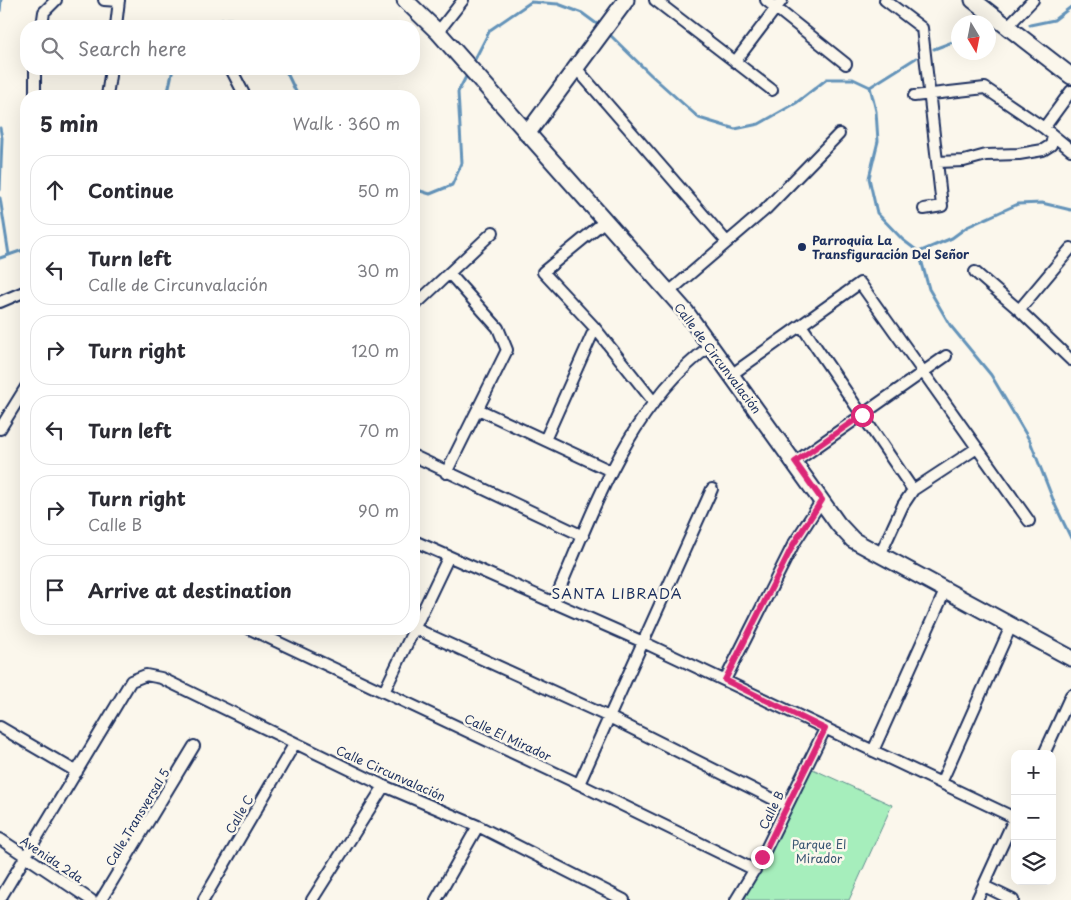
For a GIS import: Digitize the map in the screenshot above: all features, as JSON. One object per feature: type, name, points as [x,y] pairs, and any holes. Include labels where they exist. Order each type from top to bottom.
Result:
[{"type":"street","points":[[43,20],[44,12],[50,3],[56,0]]},
{"type":"street","points":[[104,0],[119,1],[117,20]]},
{"type":"street","name":"Calle de Circunvalación","points":[[405,0],[438,32],[686,312],[838,524],[853,540],[1071,658]]},
{"type":"street","points":[[438,32],[463,0]]},
{"type":"street","points":[[527,134],[626,0]]},
{"type":"street","points":[[654,0],[772,90]]},
{"type":"street","points":[[766,0],[779,4],[846,64]]},
{"type":"street","points":[[885,0],[922,28],[942,206],[924,209]]},
{"type":"street","points":[[973,0],[1071,76]]},
{"type":"street","points":[[1007,27],[1033,0]]},
{"type":"street","points":[[735,62],[779,4]]},
{"type":"street","points":[[576,68],[727,242]]},
{"type":"street","points":[[35,75],[35,90]]},
{"type":"street","points":[[108,90],[110,75]]},
{"type":"street","points":[[234,75],[242,90]]},
{"type":"street","points":[[914,96],[985,88],[1044,128],[1071,150]]},
{"type":"street","points":[[1044,128],[1071,91]]},
{"type":"street","points":[[668,292],[766,209],[839,134]]},
{"type":"street","points":[[937,162],[964,161],[986,155],[1043,150],[1051,145],[1053,136]]},
{"type":"street","points":[[605,221],[543,272],[595,328],[654,402]]},
{"type":"street","points":[[420,300],[493,232]]},
{"type":"street","points":[[1019,310],[1071,248]]},
{"type":"street","points":[[975,272],[1019,310],[1071,360]]},
{"type":"street","points":[[446,472],[507,350],[498,328],[449,273]]},
{"type":"street","points":[[731,375],[860,283],[1029,521]]},
{"type":"street","points":[[0,302],[20,294]]},
{"type":"street","points":[[801,325],[913,490]]},
{"type":"street","points":[[545,440],[595,328]]},
{"type":"street","points":[[553,604],[611,471],[629,436],[684,365],[710,346]]},
{"type":"street","points":[[795,462],[946,356]]},
{"type":"street","points":[[0,429],[20,397]]},
{"type":"street","points":[[478,409],[611,471]]},
{"type":"street","points":[[880,555],[903,506],[913,490],[977,448]]},
{"type":"street","points":[[420,459],[583,536]]},
{"type":"street","points":[[579,784],[712,489]]},
{"type":"street","points":[[725,680],[793,545],[822,500]]},
{"type":"street","points":[[420,544],[448,558],[643,642],[1011,816]]},
{"type":"street","points":[[420,616],[448,558]]},
{"type":"street","points":[[873,751],[945,591]]},
{"type":"street","points":[[941,784],[1011,626]]},
{"type":"street","points":[[420,631],[609,717],[787,806]]},
{"type":"street","name":"Calle El Mirador","points":[[263,635],[579,784],[755,870]]},
{"type":"street","points":[[384,692],[411,635]]},
{"type":"street","name":"Calle Circunvalación","points":[[77,772],[131,681],[146,675],[161,678],[384,786],[478,826],[624,900]]},
{"type":"street","points":[[1046,750],[1071,695]]},
{"type":"street","points":[[0,727],[77,772],[0,899]]},
{"type":"street","name":"Calle B","points":[[736,900],[755,870],[825,729]]},
{"type":"street","name":"Calle C","points":[[204,899],[295,743]]},
{"type":"street","name":"Calle Transversal 5","points":[[101,900],[194,746]]},
{"type":"street","points":[[312,900],[384,786]]},
{"type":"street","points":[[436,900],[478,826]]},
{"type":"street","points":[[977,900],[1011,827]]},
{"type":"street","name":"Avenida 2da","points":[[0,839],[91,900]]},
{"type":"street","points":[[984,886],[1013,900]]},
{"type":"green space","name":"Parque El Mirador","points":[[806,766],[892,805],[849,900],[750,900],[745,898]]},
{"type":"waterway","points":[[0,11],[1,0]]},
{"type":"waterway","points":[[473,63],[490,30],[531,2],[558,4],[582,13],[601,27]]},
{"type":"waterway","points":[[1030,25],[1054,20],[1071,7]]},
{"type":"waterway","points":[[224,20],[239,20]]},
{"type":"waterway","points":[[608,33],[699,118],[735,129],[759,124],[796,103],[827,79],[853,79],[870,87],[876,111],[878,141],[869,178],[877,213],[903,240],[919,252],[929,289],[950,325],[991,375],[1030,441],[1056,507],[1071,538]]},
{"type":"waterway","points":[[934,49],[951,43]]},
{"type":"waterway","points":[[870,87],[916,58]]},
{"type":"waterway","points":[[420,191],[430,194],[452,185],[462,163],[458,92],[468,73]]},
{"type":"waterway","points":[[168,90],[172,75]]},
{"type":"waterway","points":[[288,75],[295,90]]},
{"type":"waterway","points":[[0,128],[2,138],[0,190]]},
{"type":"waterway","points":[[0,198],[9,255]]},
{"type":"waterway","points":[[919,252],[952,238],[967,227],[1018,204],[1042,203],[1071,210]]},
{"type":"waterway","points":[[0,258],[20,251]]},
{"type":"place","name":"Parroquia La Transfiguración Del Señor","points":[[802,247]]},
{"type":"district","name":"SANTA LIBRADA","points":[[617,593]]},
{"type":"route","points":[[762,857],[825,729],[725,680],[793,545],[822,500],[795,462],[862,415]]}]
